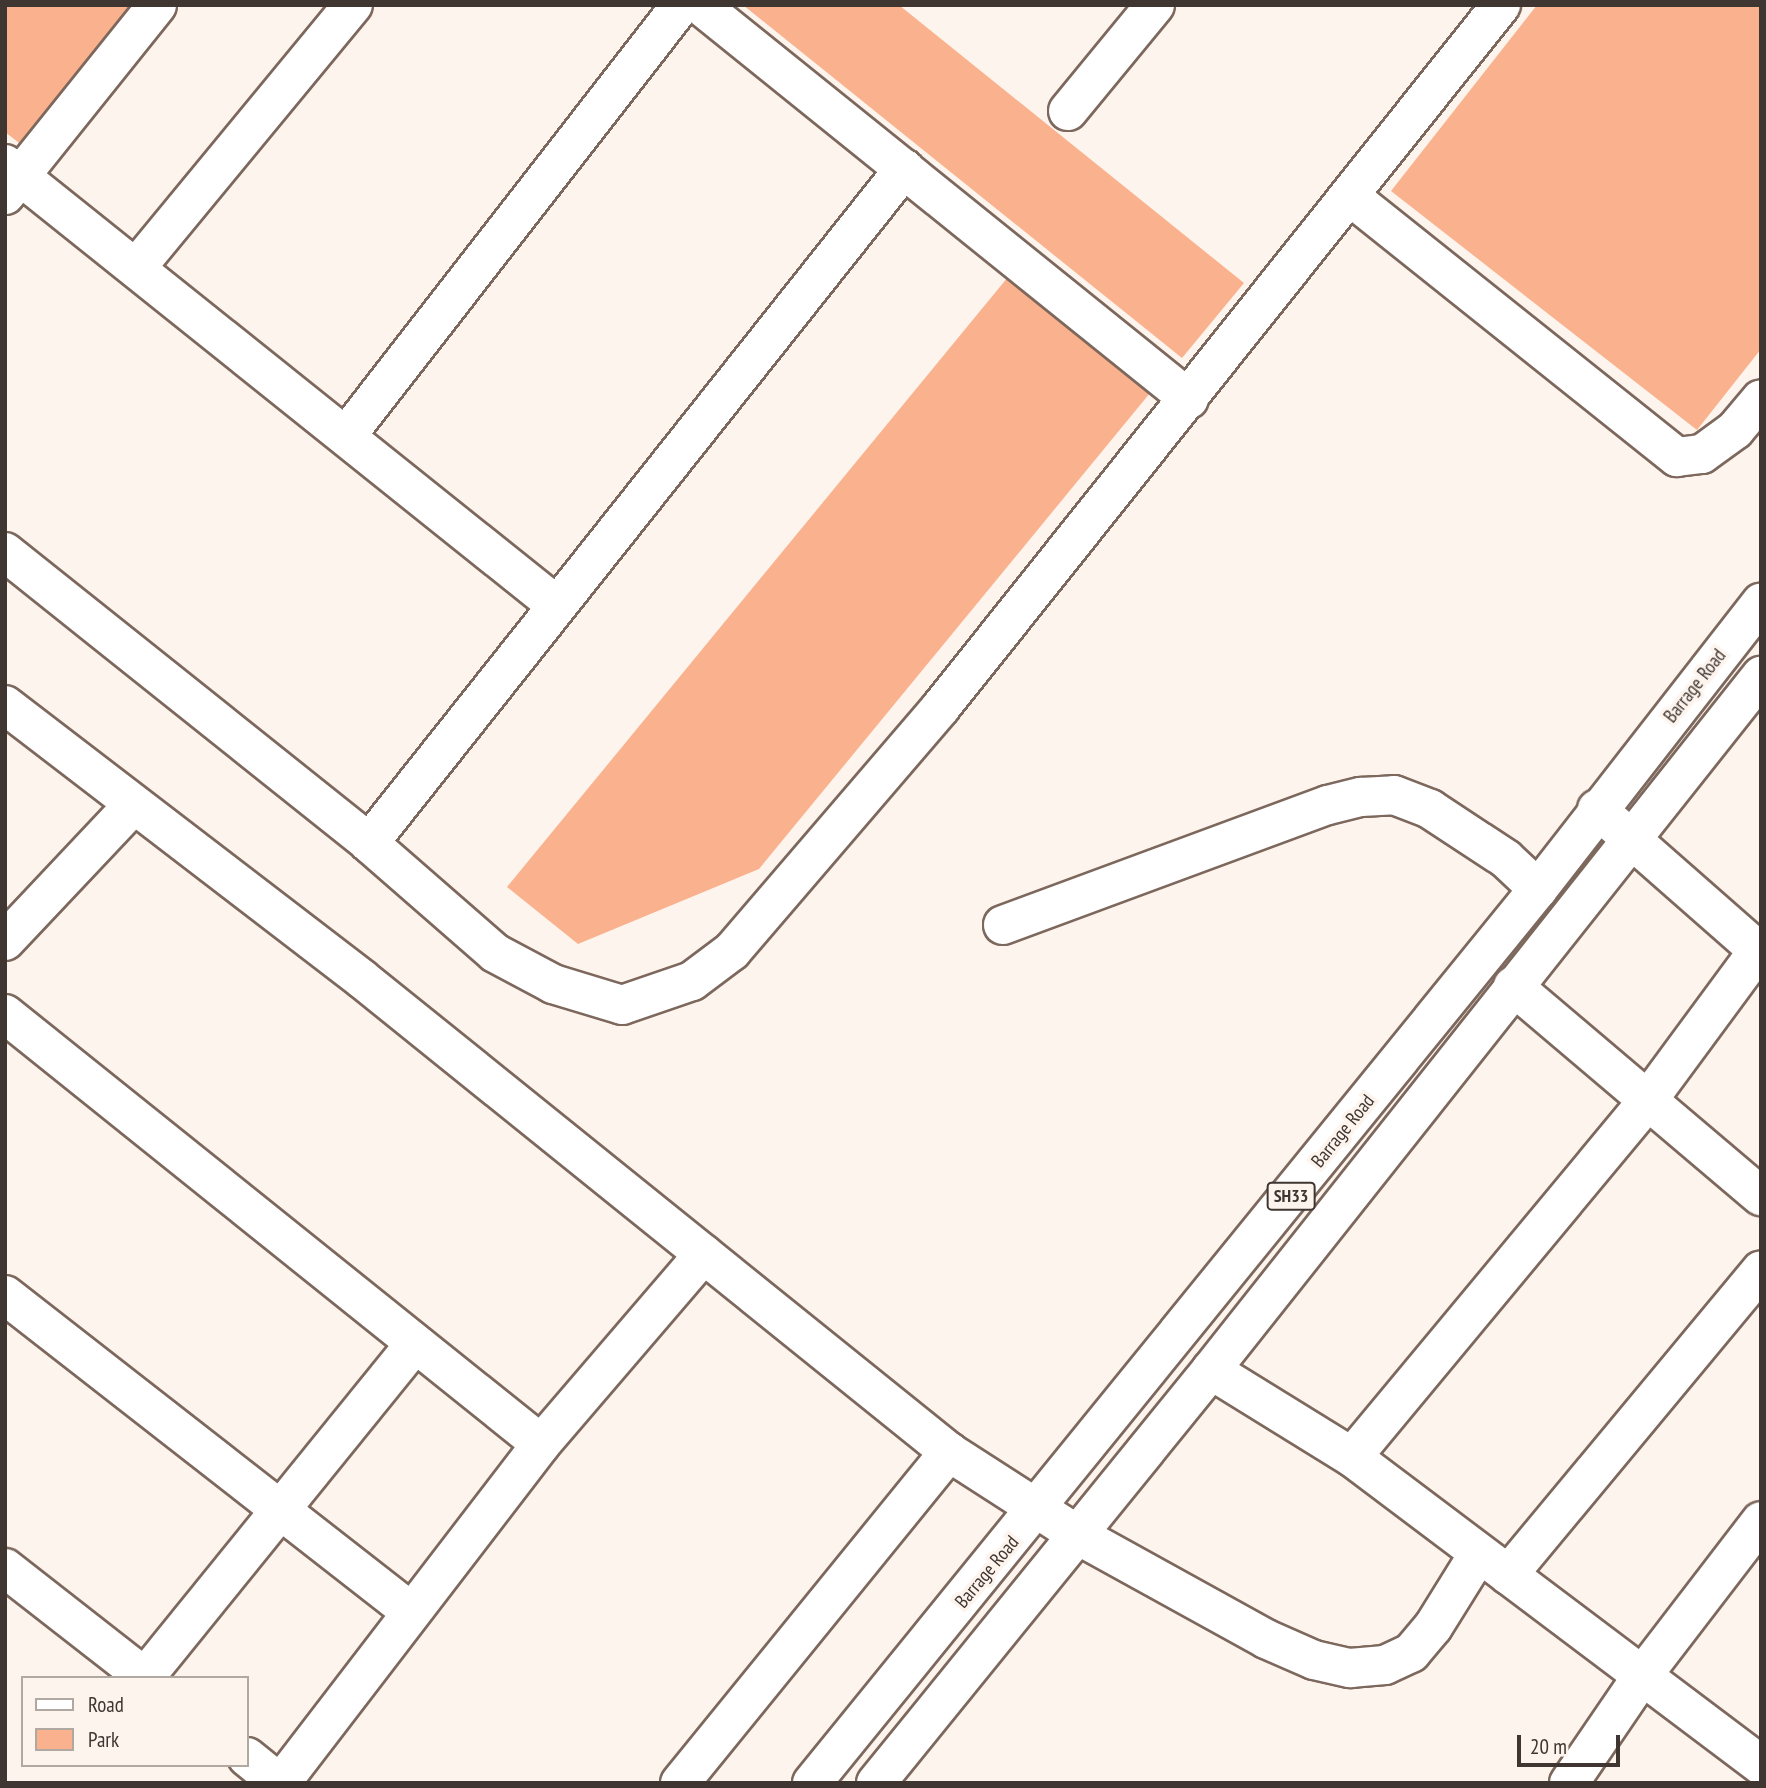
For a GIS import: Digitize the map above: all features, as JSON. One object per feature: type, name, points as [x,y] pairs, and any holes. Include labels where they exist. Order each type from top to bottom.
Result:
[{"type":"street","points":[[157,5],[10,178],[136,268],[556,605]]},
{"type":"street","points":[[136,268],[353,5]]},
{"type":"street","points":[[346,436],[681,5]]},
{"type":"street","points":[[700,5],[1189,399]]},
{"type":"street","points":[[1068,111],[1155,5]]},
{"type":"street","points":[[5,552],[369,844],[495,953],[553,984],[622,1005],[692,981],[732,951],[808,865],[1189,399],[1501,5]]},
{"type":"street","points":[[369,844],[904,169]]},
{"type":"street","points":[[1351,197],[1677,457],[1702,454],[1735,430],[1761,399]]},
{"type":"street","name":"Barrage Road","points":[[812,1783],[1038,1510],[1538,890],[1597,809],[1761,603]]},
{"type":"street","name":"SH33","points":[[876,1783],[1211,1370],[1630,837],[1761,676]]},
{"type":"street","points":[[5,705],[132,806],[362,979],[949,1452],[1076,1534],[1266,1639],[1314,1660],[1350,1668],[1385,1665],[1411,1653],[1761,1270]]},
{"type":"street","points":[[1003,925],[1328,804],[1361,797],[1394,795],[1430,808],[1506,859],[1538,890]]},
{"type":"street","points":[[5,941],[132,806]]},
{"type":"street","points":[[1352,1457],[1648,1100],[1759,952],[1597,809]]},
{"type":"street","points":[[1513,986],[1761,1196]]},
{"type":"street","points":[[5,1014],[541,1444]]},
{"type":"street","points":[[248,1758],[280,1783],[541,1444],[704,1254]]},
{"type":"street","points":[[5,1296],[410,1611]]},
{"type":"street","points":[[146,1676],[415,1343]]},
{"type":"street","points":[[1211,1370],[1352,1457],[1761,1765]]},
{"type":"street","points":[[680,1783],[949,1452]]},
{"type":"street","points":[[1569,1783],[1642,1676],[1761,1521]]},
{"type":"street","points":[[5,1567],[144,1676]]},
{"type":"green space","points":[[5,5],[135,5],[23,146],[5,132]]},
{"type":"green space","points":[[743,5],[899,5],[1244,283],[1182,358]]},
{"type":"green space","points":[[1537,5],[1761,5],[1761,349],[1697,430],[1391,191]]},
{"type":"green space","points":[[1008,277],[1150,393],[759,869],[578,944],[507,887]]}]
